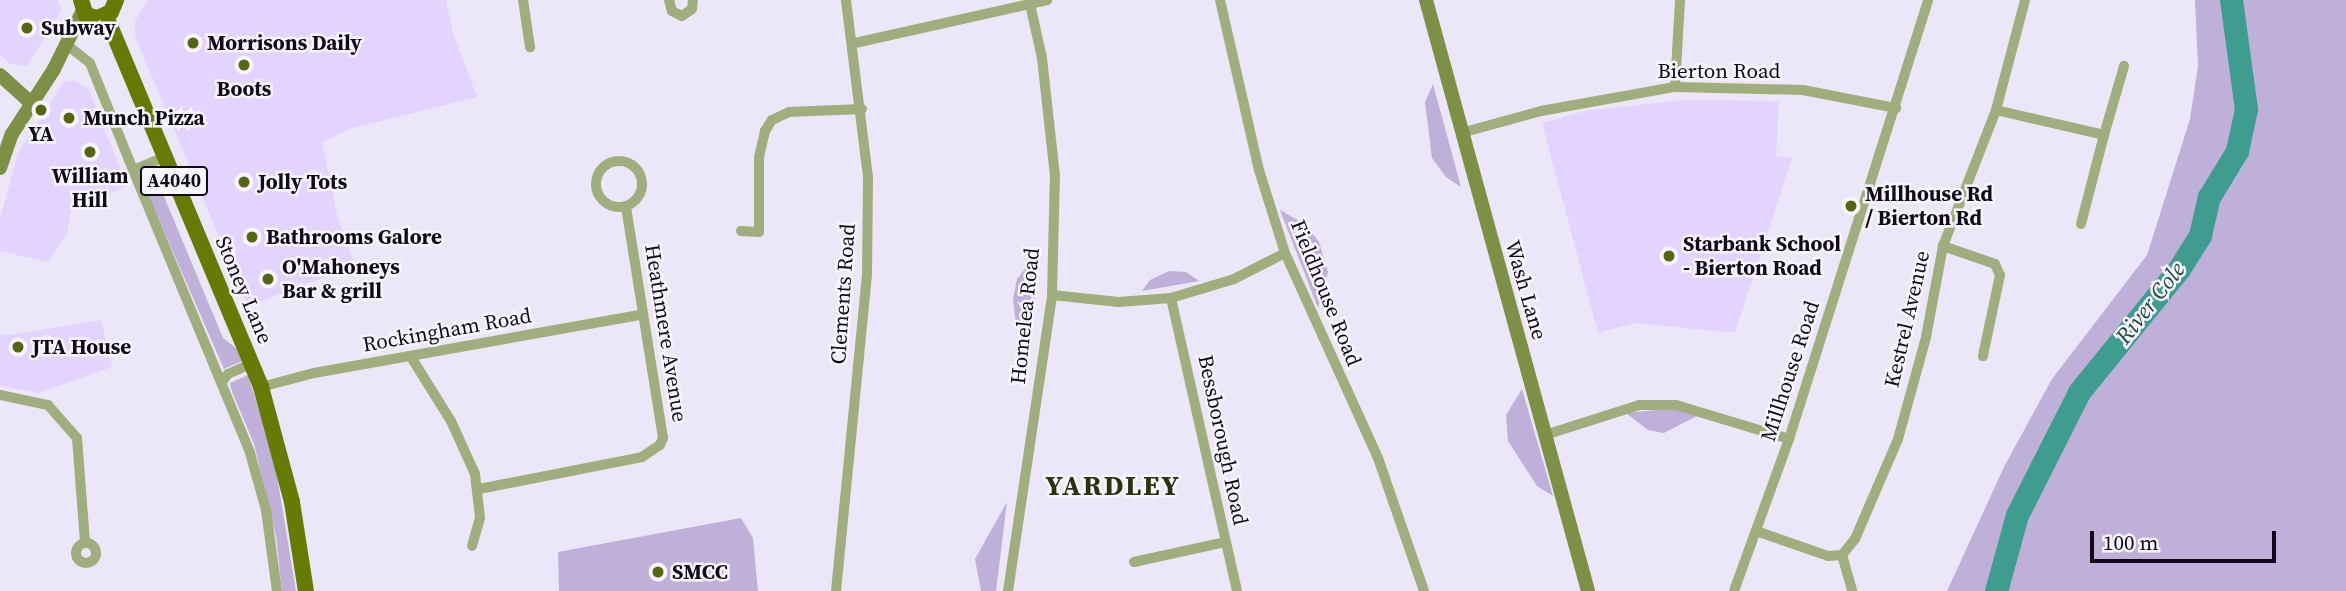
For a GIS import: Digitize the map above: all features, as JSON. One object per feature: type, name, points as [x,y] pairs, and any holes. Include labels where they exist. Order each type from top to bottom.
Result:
[{"type":"main road","points":[[82,5],[92,18],[106,16],[116,0]]},
{"type":"main road","name":"Stoney Lane","points":[[106,16],[253,363],[292,502],[306,591]]},
{"type":"street","points":[[523,0],[530,47]]},
{"type":"street","points":[[669,0],[671,11],[682,16],[692,9],[692,0]]},
{"type":"street","name":"Clements Road","points":[[836,591],[867,274],[868,177],[855,43],[846,0]]},
{"type":"street","points":[[855,43],[1047,0]]},
{"type":"street","name":"Fieldhouse Road","points":[[1220,0],[1259,170],[1285,253],[1377,458],[1424,591]]},
{"type":"street","name":"Wash Lane","points":[[1426,0],[1588,591]]},
{"type":"street","points":[[1675,87],[1680,0]]},
{"type":"street","name":"Millhouse Road","points":[[1734,591],[1789,439],[1928,0]]},
{"type":"street","name":"Kestrel Avenue","points":[[1842,555],[1855,540],[1898,439],[1926,337],[1943,246],[1996,110],[2025,0]]},
{"type":"street","name":"Homelea Road","points":[[1008,591],[1052,295],[1055,176],[1042,58],[1030,4]]},
{"type":"street","points":[[0,168],[30,102],[67,45],[82,5]]},
{"type":"street","points":[[67,45],[90,63],[250,453],[266,510],[277,591]]},
{"type":"street","points":[[2081,224],[2124,66]]},
{"type":"street","points":[[0,75],[30,102]]},
{"type":"street","name":"Bierton Road","points":[[1461,133],[1541,111],[1675,87],[1802,90],[1896,108]]},
{"type":"street","points":[[741,232],[759,232],[759,157],[765,131],[772,120],[789,113],[862,109]]},
{"type":"street","points":[[1996,110],[2104,135]]},
{"type":"street","points":[[133,170],[164,157]]},
{"type":"street","points":[[612,162],[631,165],[640,174],[640,194],[626,206],[607,204],[598,194],[598,175],[612,162]]},
{"type":"street","name":"Heathmere Avenue","points":[[479,489],[654,451],[663,438],[641,315],[626,206]]},
{"type":"street","points":[[1943,246],[1995,264],[2000,275],[1983,356]]},
{"type":"street","points":[[1052,295],[1119,302],[1171,298],[1234,279],[1285,253]]},
{"type":"street","name":"Bessborough Road","points":[[1171,298],[1237,591]]},
{"type":"street","name":"Rockingham Road","points":[[261,387],[641,315]]},
{"type":"street","points":[[411,357],[451,421],[479,489],[478,536],[472,546]]},
{"type":"street","points":[[222,382],[228,373],[253,363]]},
{"type":"street","points":[[0,395],[48,405],[76,438],[85,542]]},
{"type":"street","points":[[1545,435],[1639,405],[1676,405],[1789,439]]},
{"type":"street","points":[[1756,531],[1812,553],[1842,555],[1852,591]]},
{"type":"street","points":[[1133,562],[1225,542]]},
{"type":"shaded area","points":[[0,0],[57,0],[62,10],[27,66],[10,64],[0,54]]},
{"type":"shaded area","points":[[148,0],[446,0],[453,33],[477,97],[349,129],[322,143],[338,218],[355,266],[248,306],[135,36],[135,21]]},
{"type":"shaded area","points":[[2195,0],[2346,0],[2346,591],[1947,591],[2005,465],[2052,379],[2147,255],[2190,119],[2198,66]]},
{"type":"shaded area","points":[[74,80],[89,90],[127,186],[71,211],[67,233],[48,262],[0,251],[0,218],[18,153],[64,82]]},
{"type":"shaded area","points":[[1433,84],[1461,187],[1446,177],[1432,158],[1425,102]]},
{"type":"shaded area","name":"Starbank School - Bierton Road","points":[[1684,100],[1779,101],[1776,156],[1792,158],[1735,333],[1635,323],[1598,333],[1542,123],[1585,111]]},
{"type":"shaded area","points":[[153,170],[223,338],[237,349],[242,361],[224,369],[143,183]]},
{"type":"shaded area","points":[[1280,210],[1306,225],[1319,242],[1328,272],[1318,308]]},
{"type":"shaded area","points":[[1039,251],[1031,347],[1016,324],[1013,299],[1017,279]]},
{"type":"shaded area","points":[[1169,271],[1186,272],[1199,281],[1142,291],[1150,280]]},
{"type":"shaded area","points":[[101,320],[112,367],[38,393],[0,386],[0,336]]},
{"type":"shaded area","points":[[248,375],[274,458],[296,591],[282,591],[276,536],[254,444],[231,389],[230,383]]},
{"type":"shaded area","points":[[1522,389],[1553,496],[1537,486],[1508,441],[1506,415]]},
{"type":"shaded area","points":[[1675,408],[1699,415],[1664,433],[1648,430],[1626,413]]},
{"type":"shaded area","points":[[1007,502],[996,591],[981,591],[975,559]]},
{"type":"shaded area","name":"SMCC","points":[[741,518],[753,538],[758,591],[559,591],[558,552]]},
{"type":"waterway","name":"River Cole","points":[[1996,591],[2017,515],[2079,392],[2179,269],[2200,235],[2209,197],[2237,151],[2246,109],[2231,0]]},
{"type":"place","name":"Subway","points":[[27,28]]},
{"type":"place","name":"Morrisons Daily","points":[[193,43]]},
{"type":"place","name":"Boots","points":[[244,65]]},
{"type":"place","name":"YA","points":[[41,110]]},
{"type":"place","name":"Munch Pizza","points":[[69,118]]},
{"type":"place","name":"William Hill","points":[[90,152]]},
{"type":"place","name":"Jolly Tots","points":[[244,182]]},
{"type":"place","name":"Millhouse Rd / Bierton Rd","points":[[1851,206]]},
{"type":"place","name":"Bathrooms Galore","points":[[252,237]]},
{"type":"place","name":"Starbank School - Bierton Road","points":[[1669,256]]},
{"type":"place","name":"O'Mahoneys Bar & grill","points":[[268,279]]},
{"type":"place","name":"JTA House","points":[[18,347]]},
{"type":"place","name":"SMCC","points":[[658,572]]},
{"type":"district","name":"YARDLEY","points":[[1113,485]]}]
